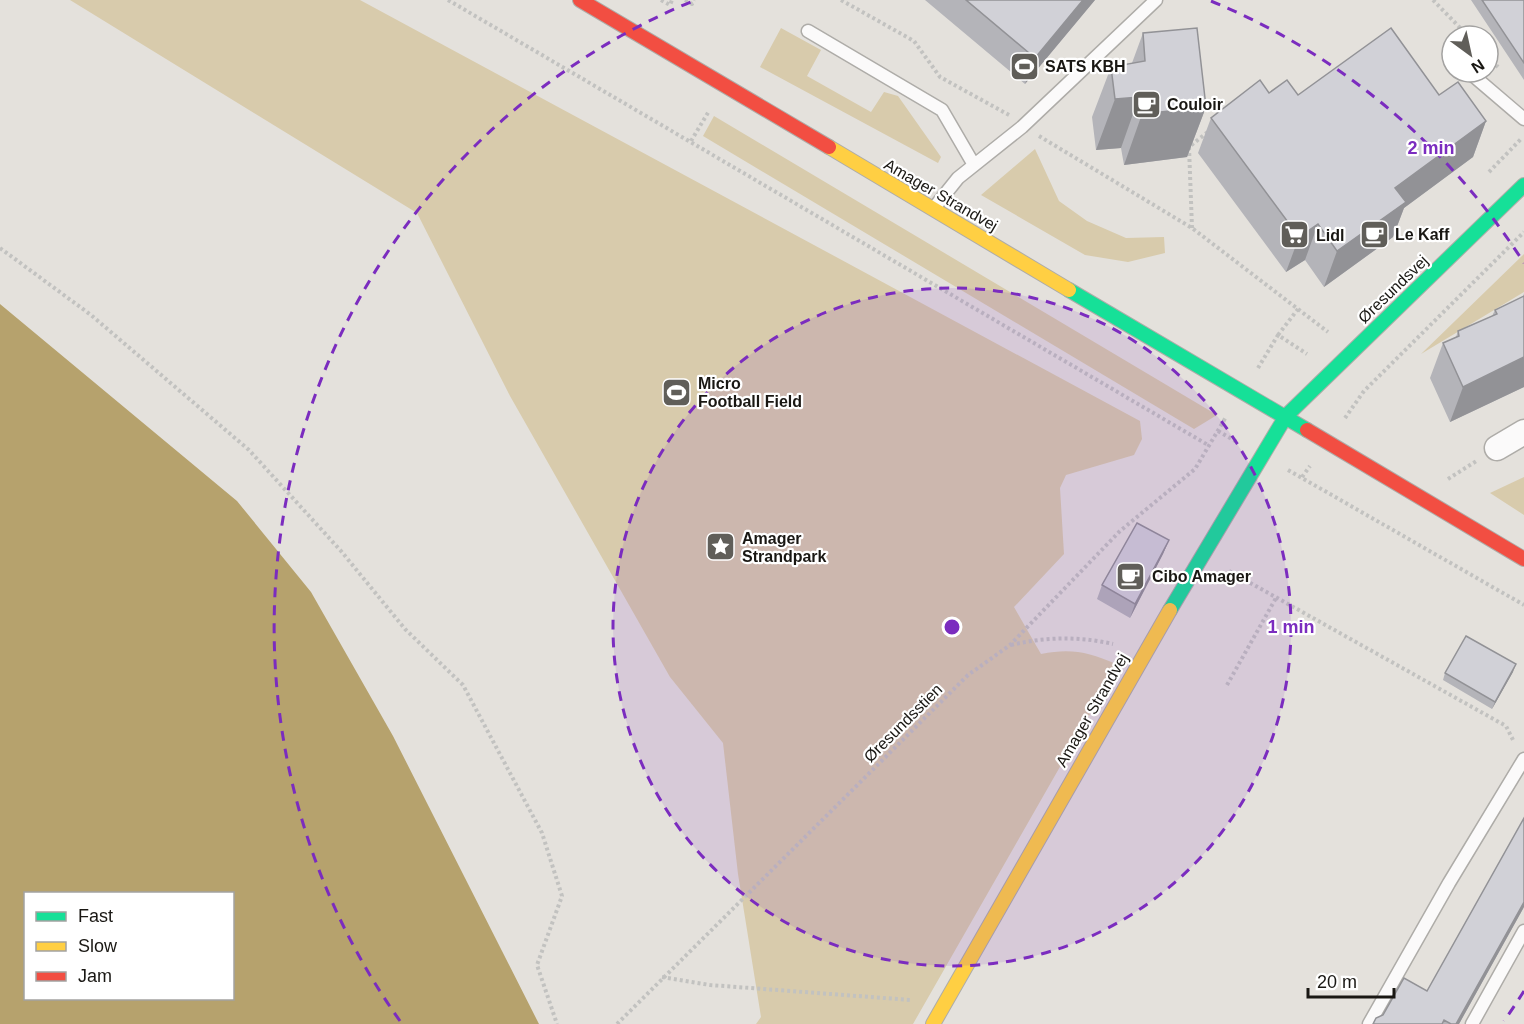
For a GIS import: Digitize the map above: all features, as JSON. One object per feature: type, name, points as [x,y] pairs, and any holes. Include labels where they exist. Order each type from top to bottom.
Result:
[{"type":"street","name":"Amager Strandvej","points":[[580,0],[1524,559]]},
{"type":"street","name":"Øresundsvej","points":[[1286,416],[1524,185]]},
{"type":"street","name":"Amager Strandvej","points":[[935,1020],[1144,651],[1286,416]]},
{"type":"street","points":[[1497,448],[1524,432]]},
{"type":"lane","points":[[933,210],[958,178],[1022,127],[1156,0]]},
{"type":"lane","points":[[808,31],[942,110],[974,165]]},
{"type":"lane","points":[[1483,84],[1524,119]]},
{"type":"lane","points":[[1369,1024],[1449,883],[1524,759]]},
{"type":"lane","points":[[1472,1024],[1524,931]]},
{"type":"path","name":"Øresundsstien","points":[[448,0],[1208,445],[1194,469],[1120,531],[1010,645],[968,675],[617,1024]]},
{"type":"path","points":[[661,0],[670,5],[672,0]]},
{"type":"path","points":[[685,0],[692,4],[694,0]]},
{"type":"path","points":[[841,0],[914,41],[940,77],[1007,113],[1022,127],[1192,228],[1328,332]]},
{"type":"path","points":[[1433,0],[1456,24]]},
{"type":"path","points":[[1192,228],[1189,147],[1213,127]]},
{"type":"path","points":[[1524,232],[1364,391],[1302,477],[1524,605]]},
{"type":"path","points":[[0,248],[91,315],[249,450],[340,551],[405,629],[464,685],[542,833],[562,896],[537,965],[557,1024]]},
{"type":"path","points":[[1278,335],[1298,309]]},
{"type":"path","points":[[1419,496],[1497,448]]},
{"type":"path","points":[[1223,568],[1506,726],[1516,746]]},
{"type":"path","points":[[1227,685],[1276,598]]},
{"type":"path","points":[[1010,645],[1036,639],[1065,638],[1102,642],[1144,651]]},
{"type":"path","points":[[662,977],[710,985],[916,1001],[935,1020]]},
{"type":"shaded area","points":[[70,0],[360,0],[1140,421],[1142,439],[1134,455],[1066,475],[1060,488],[1064,554],[1014,607],[1041,654],[1061,651],[1079,652],[1116,664],[1109,681],[913,1024],[756,1024],[761,1017],[738,874],[723,743],[670,677],[510,396],[417,213]]},
{"type":"shaded area","points":[[781,28],[821,50],[807,76],[871,112],[884,92],[898,96],[941,157],[938,163],[760,67]]},
{"type":"shaded area","points":[[714,116],[1217,415],[1194,429],[703,136]]},
{"type":"shaded area","points":[[1035,149],[1059,201],[1087,221],[1126,238],[1164,237],[1165,253],[1128,262],[1085,255],[981,195]]},
{"type":"shaded area","points":[[1524,254],[1524,292],[1421,354]]},
{"type":"shaded area","points":[[0,304],[237,501],[311,592],[393,736],[539,1024],[0,1024]]},
{"type":"shaded area","points":[[1524,477],[1524,515],[1490,493]]},
{"type":"building","points":[[966,0],[1083,0],[1035,58]]},
{"type":"building","points":[[1482,0],[1524,0],[1524,63],[1500,24]]},
{"type":"building","points":[[1197,28],[1206,107],[1142,114],[1139,97],[1115,99],[1111,67],[1145,61],[1143,33]]},
{"type":"building","points":[[1391,28],[1439,95],[1455,84],[1459,84],[1486,121],[1395,188],[1406,202],[1337,251],[1318,224],[1299,237],[1211,118],[1260,80],[1269,93],[1287,80],[1298,95]]},
{"type":"building","points":[[1524,296],[1524,357],[1463,387],[1443,343],[1459,336],[1458,331],[1497,314],[1495,310]]},
{"type":"building","name":"Cibo Amager","points":[[1137,523],[1169,540],[1135,604],[1102,585]]},
{"type":"building","points":[[1466,636],[1516,664],[1495,702],[1445,673]]},
{"type":"building","points":[[1524,818],[1524,902],[1456,1024],[1444,1020],[1442,1024],[1373,1024],[1376,1018],[1383,1015],[1404,978],[1427,991]]},
{"type":"traffic: fast","points":[[1170,610],[1286,416],[1524,185]]},
{"type":"traffic: fast","points":[[1069,290],[1307,430]]},
{"type":"traffic: slow","points":[[829,147],[1069,290]]},
{"type":"traffic: slow","points":[[933,1024],[1170,610]]},
{"type":"traffic: jam","points":[[580,0],[829,147]]},
{"type":"traffic: jam","points":[[1307,430],[1524,559]]},
{"type":"place","name":"SATS KBH","points":[[1024,66]]},
{"type":"place","name":"Couloir","points":[[1146,104]]},
{"type":"place","name":"Le Kaff","points":[[1374,234]]},
{"type":"place","name":"Lidl","points":[[1295,235]]},
{"type":"place","name":"Micro Football Field","points":[[677,392]]},
{"type":"place","name":"Amager Strandpark","points":[[721,547]]},
{"type":"place","name":"Cibo Amager","points":[[1131,576]]}]
